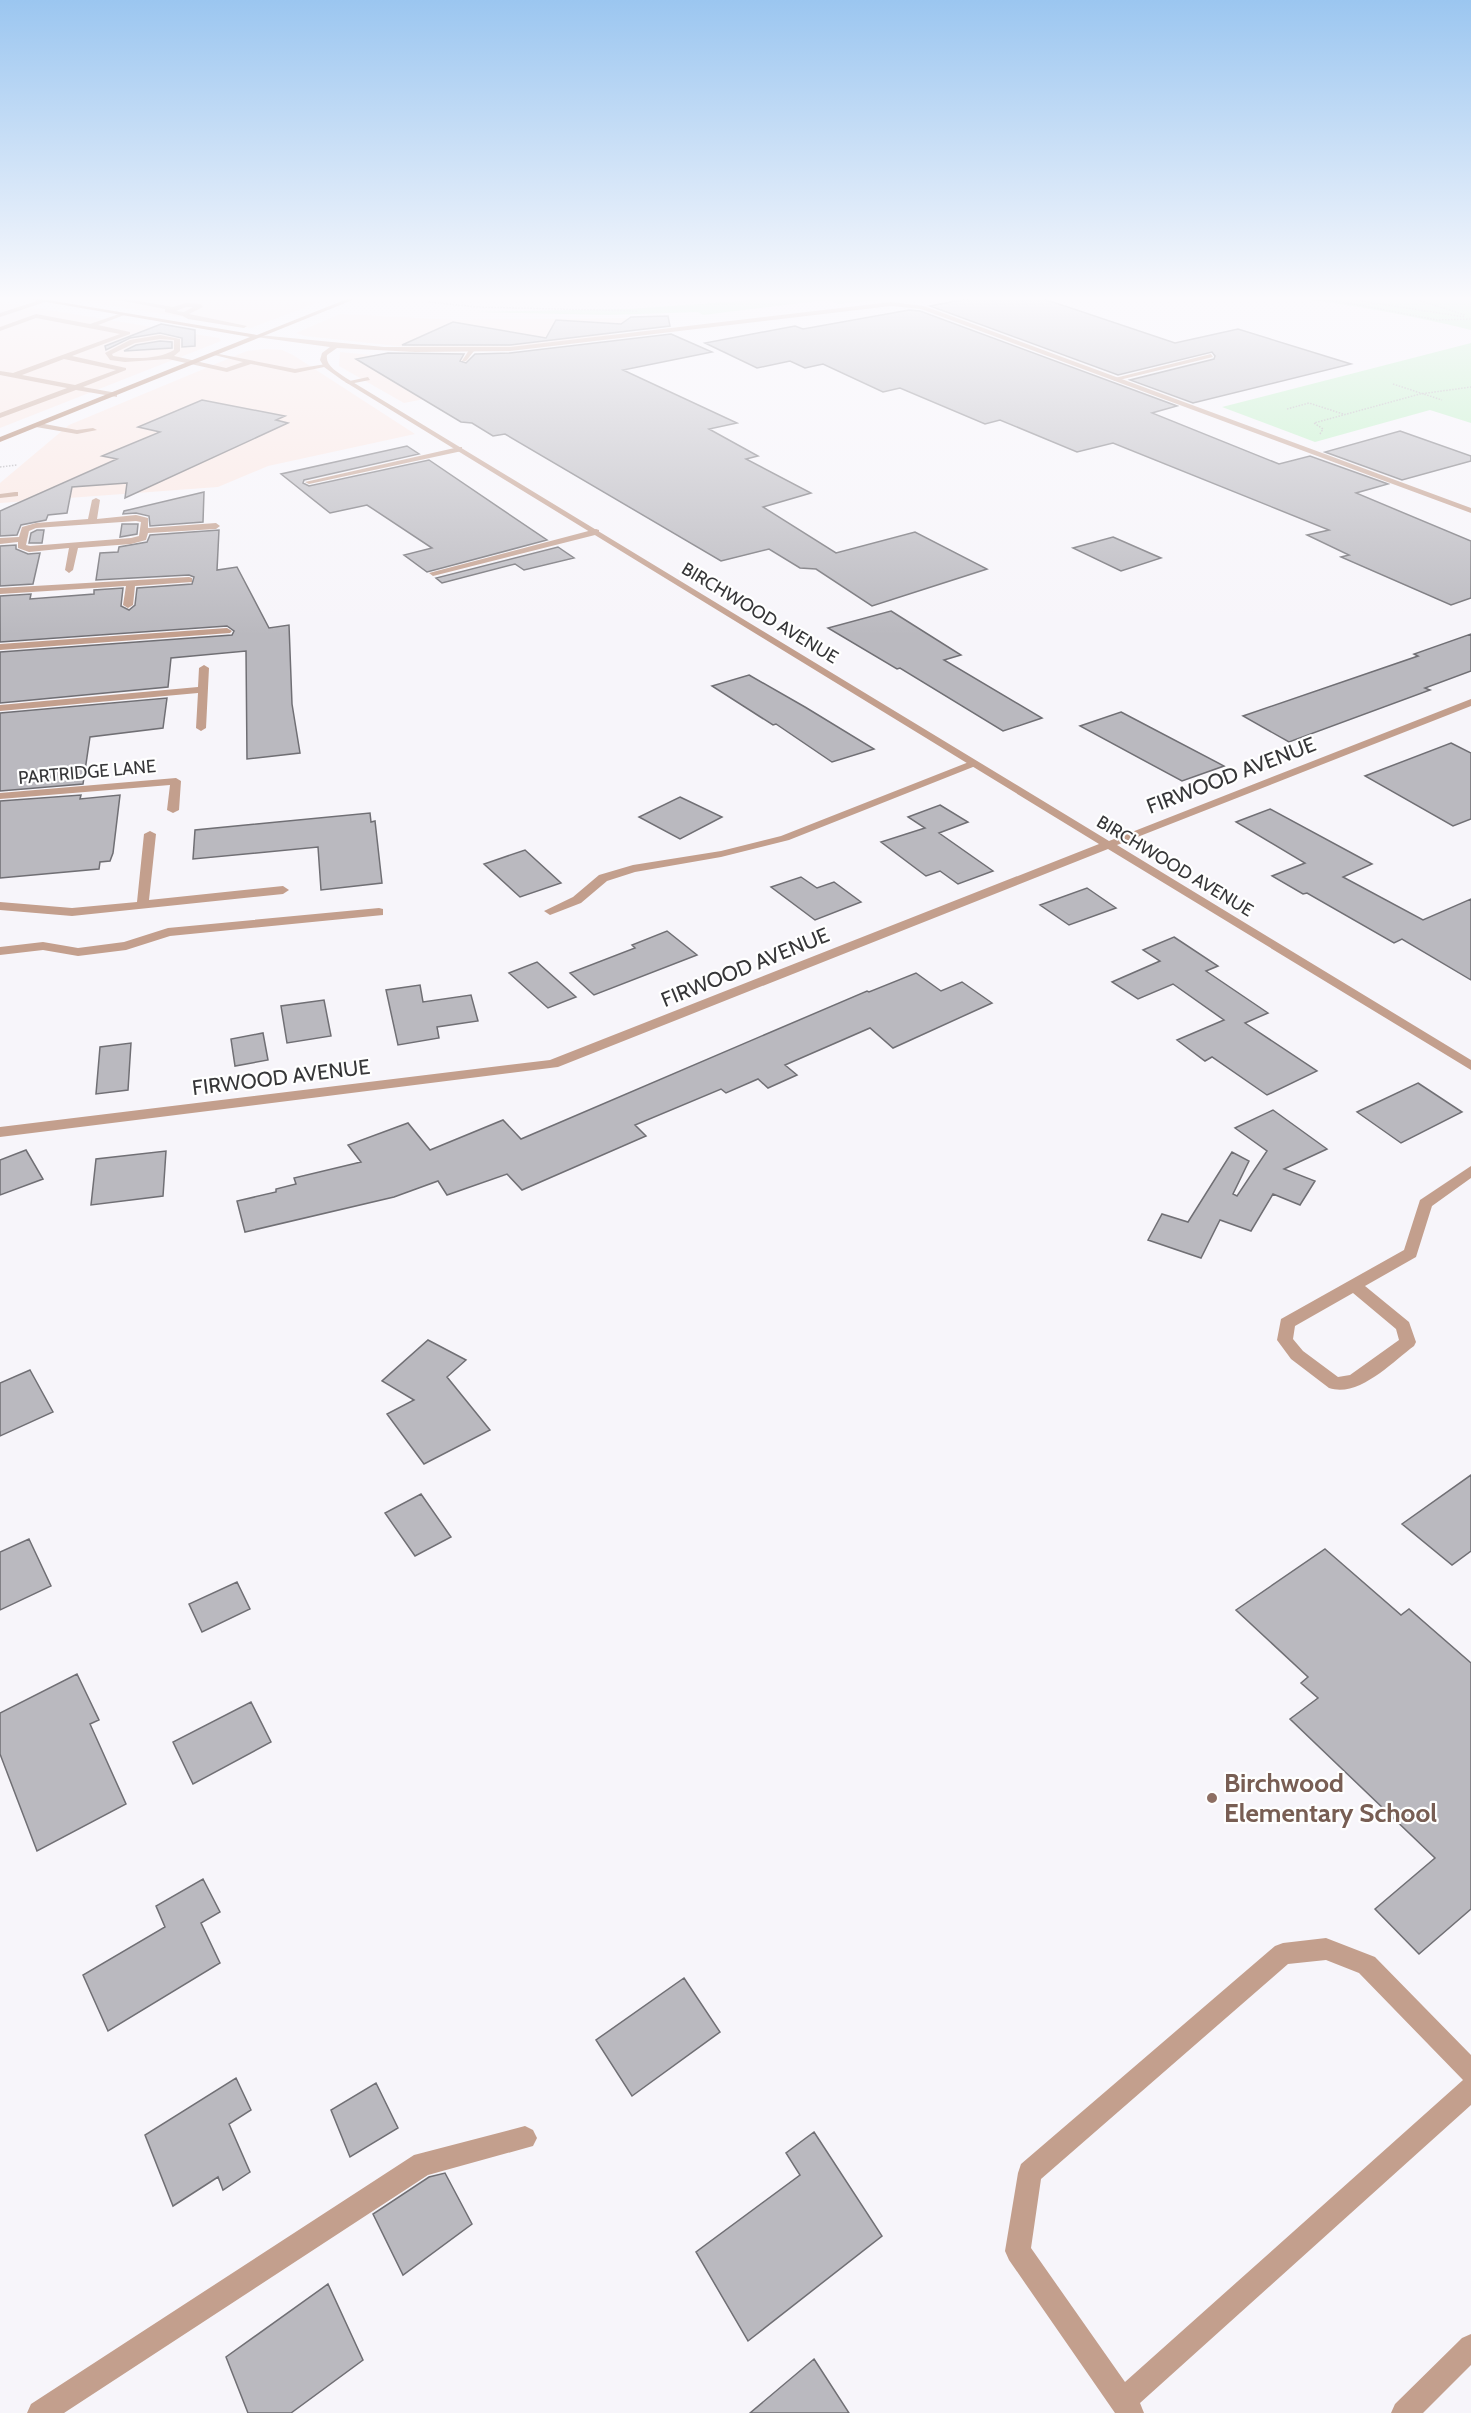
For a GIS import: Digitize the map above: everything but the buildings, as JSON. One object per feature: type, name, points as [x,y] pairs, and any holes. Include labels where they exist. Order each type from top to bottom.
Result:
[{"type":"main road","points":[[2,439],[77,410]]},
{"type":"street","points":[[0,416],[17,410]]},
{"type":"street","name":"BIRCHWOOD AVENUE","points":[[394,410],[1471,1066]]},
{"type":"street","points":[[1198,410],[1471,511]]},
{"type":"street","points":[[53,419],[93,430]]},
{"type":"street","points":[[39,424],[77,432],[93,430]]},
{"type":"street","points":[[85,439],[93,430]]},
{"type":"street","points":[[309,482],[459,449]]},
{"type":"street","points":[[0,496],[15,494]]},
{"type":"street","points":[[92,521],[96,500]]},
{"type":"street","points":[[136,518],[145,520],[144,531],[143,538],[131,541],[29,549],[21,546],[25,529],[36,526],[136,518]]},
{"type":"street","points":[[144,531],[216,526]]},
{"type":"street","points":[[433,573],[596,532]]},
{"type":"street","points":[[0,541],[22,539]]},
{"type":"street","points":[[69,570],[74,545]]},
{"type":"street","points":[[0,591],[189,580]]},
{"type":"street","points":[[128,605],[131,583]]},
{"type":"street","points":[[0,647],[227,631]]},
{"type":"street","points":[[201,728],[204,668]]},
{"type":"street","points":[[0,708],[203,690]]},
{"type":"street","name":"FIRWOOD AVENUE","points":[[0,1132],[553,1064],[1471,702]]},
{"type":"street","points":[[550,911],[577,900],[603,878],[633,869],[721,854],[785,838],[975,763]]},
{"type":"street","name":"PARTRIDGE LANE","points":[[0,796],[176,781],[174,810]]},
{"type":"street","points":[[143,904],[150,834]]},
{"type":"street","points":[[0,906],[72,912],[283,890]]},
{"type":"street","points":[[0,951],[44,946],[78,952],[126,946],[168,932],[379,912]]},
{"type":"street","points":[[1353,1286],[1403,1326],[1408,1342],[1354,1382],[1335,1384],[1297,1356],[1285,1340],[1287,1323],[1411,1253],[1425,1204],[1471,1171]]},
{"type":"street","points":[[1471,2072],[1367,1965],[1326,1949],[1283,1954],[1030,2173],[1018,2251],[1127,2407],[1471,2089]]},
{"type":"street","points":[[40,2413],[423,2164],[525,2138]]},
{"type":"street","points":[[1404,2413],[1471,2347]]},
{"type":"path","points":[[1328,410],[1344,415]]},
{"type":"path","points":[[1288,443],[1322,432],[1323,429],[1314,423],[1365,410]]},
{"type":"path","points":[[0,467],[17,465]]},
{"type":"shaded area","points":[[0,410],[47,410],[0,428]]},
{"type":"shaded area","points":[[106,410],[377,410],[415,434],[268,466],[218,487],[0,503],[0,483],[69,425]]},
{"type":"green space","points":[[1229,410],[1471,410],[1471,423],[1430,410],[1315,442]]},
{"type":"place","name":"Birchwood Elementary School","points":[[1212,1798]]}]
